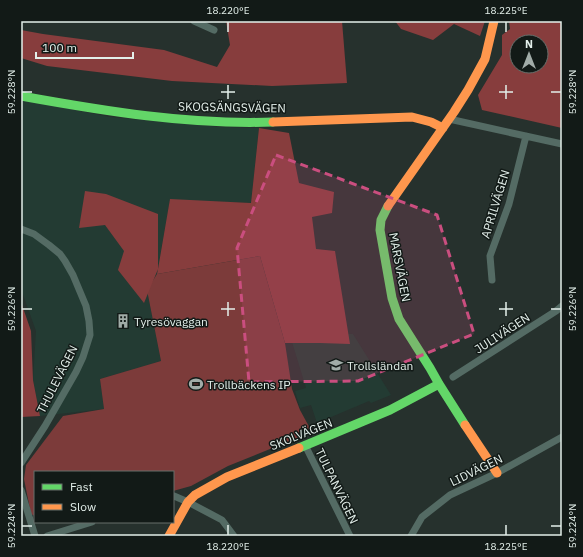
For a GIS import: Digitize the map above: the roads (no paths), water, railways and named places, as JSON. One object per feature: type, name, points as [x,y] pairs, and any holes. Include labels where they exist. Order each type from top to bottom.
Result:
[{"type":"street","points":[[194,21],[214,30]]},
{"type":"street","name":"MARSVÄGEN","points":[[494,21],[485,59],[468,90],[449,119],[387,208],[381,220],[380,230],[392,298],[399,319],[497,473]]},
{"type":"street","name":"SKOGSÄNGSVÄGEN","points":[[21,96],[125,113],[206,121],[265,122],[412,117],[431,122],[443,128]]},
{"type":"street","points":[[449,119],[562,144]]},
{"type":"street","name":"APRILVÄGEN","points":[[492,280],[490,256],[509,204],[526,136]]},
{"type":"street","name":"THULEVÄGEN","points":[[21,229],[34,234],[60,254],[79,288],[86,306],[90,335],[83,357],[76,372],[45,426],[21,463]]},
{"type":"street","name":"JULIVÄGEN","points":[[453,377],[562,306]]},
{"type":"street","name":"SKOLVÄGEN","points":[[188,502],[195,495],[227,477],[390,410],[439,384]]},
{"type":"street","name":"LIDVÄGEN","points":[[412,536],[422,517],[450,495],[497,473],[562,437]]},
{"type":"street","name":"TULPANVÄGEN","points":[[305,445],[350,536]]},
{"type":"street","points":[[21,490],[35,536]]},
{"type":"street","points":[[174,496],[222,520],[234,536]]},
{"type":"street","points":[[169,536],[188,502]]},
{"type":"street","points":[[47,536],[89,523]]},
{"type":"place","name":"Tyresövaggan","points":[[123,321]]},
{"type":"place","name":"Trollsländan","points":[[336,365]]},
{"type":"place","name":"Trollbäckens IP","points":[[196,384]]}]
